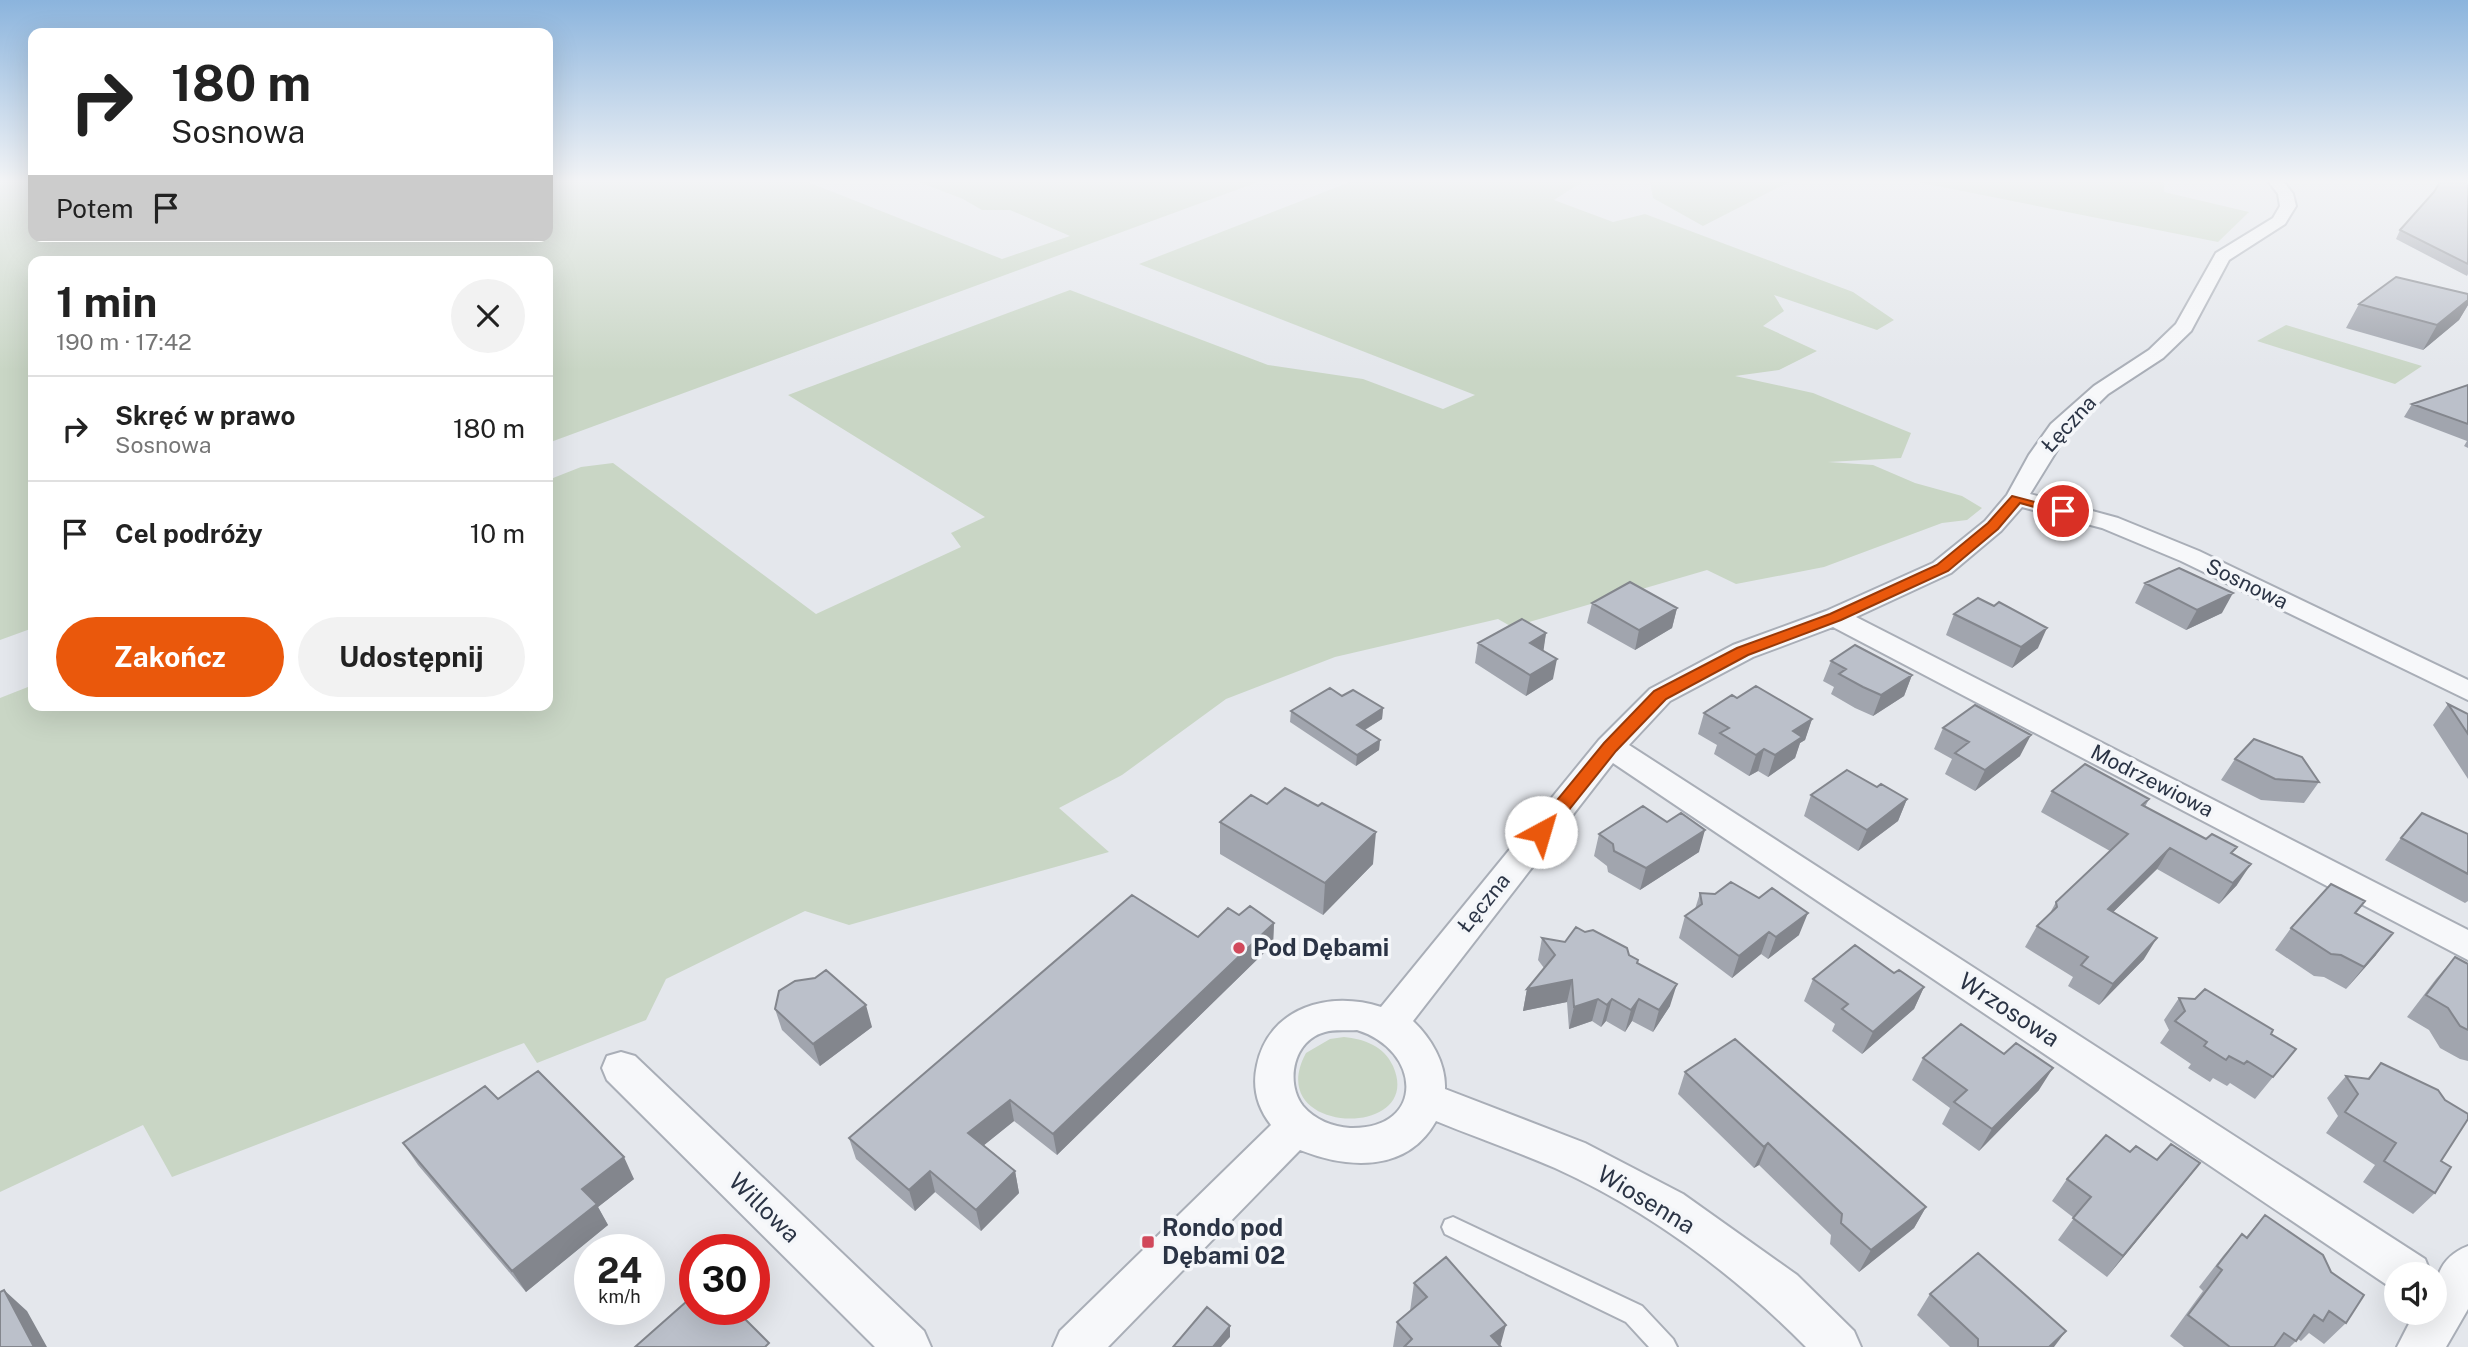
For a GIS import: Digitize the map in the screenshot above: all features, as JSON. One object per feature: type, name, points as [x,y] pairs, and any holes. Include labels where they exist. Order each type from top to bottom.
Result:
[{"type":"street","name":"Łęczna","points":[[1388,1025],[1610,747],[1660,695],[1743,651],[1835,617],[1942,568],[1993,526],[2017,498],[2040,455],[2059,429],[2101,390],[2157,354],[2184,327],[2222,257],[2240,245]]},
{"type":"street","name":"Sosnowa","points":[[2017,498],[2110,523],[2190,556],[2468,691]]},
{"type":"street","name":"Modrzewiowa","points":[[1835,617],[2468,946]]},
{"type":"street","name":"Wrzosowa","points":[[1610,747],[2391,1262]]},
{"type":"street","points":[[1357,1015],[1388,1025],[1410,1043],[1425,1068],[1426,1099],[1412,1124],[1387,1141],[1351,1148],[1320,1141],[1296,1127],[1276,1101],[1271,1071],[1284,1040],[1315,1018],[1357,1015]]},
{"type":"street","name":"Willowa","points":[[621,1068],[908,1347]]},
{"type":"street","name":"Wiosenna","points":[[1426,1099],[1571,1156],[1668,1208],[1781,1290],[1838,1347]]},
{"type":"street","points":[[1076,1347],[1296,1127]]},
{"type":"street","points":[[2420,1347],[2450,1286]]},
{"type":"lane","points":[[1453,1227],[1634,1314],[1665,1347]]},
{"type":"green space","points":[[0,245],[966,245],[1002,259],[1044,245],[1087,245],[553,441],[553,256],[28,256],[28,630],[0,640]]},
{"type":"green space","points":[[1188,245],[1727,245],[1853,292],[1894,320],[1877,330],[1774,295],[1784,311],[1763,326],[1817,351],[1779,370],[1735,376],[1813,393],[1911,433],[1901,458],[1828,462],[1873,465],[1915,483],[1962,496],[1982,508],[1967,520],[1942,523],[1824,567],[1736,584],[1707,570],[1512,627],[1498,619],[1335,657],[1226,699],[1122,775],[1059,808],[1109,852],[849,925],[805,911],[666,979],[646,1020],[537,1063],[524,1043],[172,1177],[143,1125],[0,1192],[0,698],[28,687],[28,711],[553,711],[553,478],[581,467],[613,463],[816,614],[961,547],[951,533],[985,517],[788,395],[1070,290],[1268,365],[1363,379],[1443,409],[1475,395],[1139,264]]},
{"type":"green space","points":[[2286,325],[2422,366],[2395,384],[2257,341]]},
{"type":"green space","points":[[1344,1037],[1373,1045],[1384,1053],[1393,1066],[1397,1090],[1387,1107],[1368,1116],[1345,1118],[1322,1113],[1305,1100],[1298,1080],[1306,1053],[1330,1039]]},
{"type":"building","points":[[2430,245],[2468,245],[2468,264]]},
{"type":"building","points":[[2396,277],[2468,294],[2468,300],[2437,325],[2359,304]]},
{"type":"building","points":[[2468,385],[2468,424],[2412,404]]},
{"type":"building","points":[[2179,568],[2233,593],[2197,610],[2145,583]]},
{"type":"building","points":[[1630,582],[1677,608],[1639,630],[1592,603]]},
{"type":"building","points":[[1978,598],[1994,606],[1999,602],[2047,628],[2021,647],[1954,614]]},
{"type":"building","points":[[1522,619],[1546,633],[1530,643],[1557,659],[1530,675],[1478,643]]},
{"type":"building","points":[[1855,645],[1912,675],[1881,695],[1863,687],[1839,674],[1846,669],[1831,661]]},
{"type":"building","points":[[1756,686],[1812,719],[1793,731],[1802,737],[1775,755],[1764,749],[1756,755],[1720,733],[1729,728],[1704,713],[1732,695],[1737,698]]},
{"type":"building","points":[[1330,688],[1342,696],[1353,690],[1383,708],[1357,725],[1380,740],[1357,755],[1291,711]]},
{"type":"building","points":[[2448,704],[2468,714],[2468,734]]},
{"type":"building","points":[[1975,705],[2031,735],[1985,770],[1955,753],[1969,742],[1943,728]]},
{"type":"building","points":[[2254,739],[2302,757],[2319,782],[2275,779],[2235,759]]},
{"type":"building","points":[[2085,764],[2149,799],[2142,805],[2206,839],[2212,834],[2237,847],[2231,853],[2251,864],[2233,883],[2170,848],[2108,909],[2157,938],[2113,984],[2081,965],[2088,957],[2037,926],[2057,907],[2056,902],[2128,834],[2052,791]]},
{"type":"building","points":[[1847,770],[1877,787],[1881,784],[1907,799],[1867,830],[1811,795]]},
{"type":"building","points":[[1285,788],[1318,806],[1322,803],[1376,832],[1325,883],[1220,822],[1251,795],[1267,804]]},
{"type":"building","points":[[1643,806],[1667,822],[1681,813],[1705,830],[1646,868],[1614,851],[1613,844],[1599,834]]},
{"type":"building","points":[[2422,813],[2468,834],[2468,874],[2401,838]]},
{"type":"building","points":[[1731,882],[1759,898],[1772,888],[1808,913],[1776,937],[1769,932],[1739,956],[1685,916],[1702,904],[1700,893],[1715,894]]},
{"type":"building","points":[[2331,884],[2365,901],[2355,913],[2393,933],[2364,967],[2341,955],[2331,954],[2291,928]]},
{"type":"building","points":[[1132,895],[1198,937],[1228,908],[1239,915],[1250,906],[1274,923],[1053,1134],[1010,1100],[968,1133],[1015,1171],[976,1210],[930,1171],[909,1190],[849,1138]]},
{"type":"building","points":[[1576,927],[1585,932],[1593,930],[1627,948],[1629,955],[1638,960],[1637,963],[1677,984],[1659,1010],[1639,999],[1631,1010],[1612,999],[1607,1005],[1598,999],[1574,1007],[1572,980],[1527,989],[1555,955],[1542,938],[1565,942]]},
{"type":"building","points":[[1855,945],[1894,973],[1899,970],[1924,987],[1873,1032],[1842,1009],[1848,1004],[1813,979]]},
{"type":"building","points":[[2455,957],[2468,964],[2468,1030],[2460,1026],[2448,1008],[2426,995]]},
{"type":"building","points":[[826,970],[866,1005],[813,1044],[775,1009],[779,991],[795,981],[815,978]]},
{"type":"building","points":[[2205,989],[2273,1030],[2271,1034],[2296,1049],[2273,1077],[2247,1061],[2244,1064],[2229,1056],[2226,1060],[2204,1046],[2207,1042],[2175,1021],[2185,1011],[2179,998],[2195,999]]},
{"type":"building","points":[[1961,1024],[2004,1054],[2016,1043],[2053,1068],[1992,1129],[1954,1102],[1967,1090],[1923,1058]]},
{"type":"building","points":[[1735,1039],[1926,1207],[1871,1250],[1841,1223],[1842,1214],[1768,1143],[1764,1147],[1685,1072]]},
{"type":"building","points":[[2381,1063],[2438,1090],[2445,1100],[2468,1114],[2468,1119],[2441,1161],[2451,1167],[2435,1193],[2384,1161],[2396,1143],[2345,1112],[2358,1094],[2346,1076],[2369,1079]]},
{"type":"building","points":[[538,1071],[624,1157],[582,1189],[597,1204],[512,1271],[403,1143],[485,1086],[498,1099]]},
{"type":"building","points":[[2106,1135],[2130,1152],[2136,1146],[2157,1160],[2171,1144],[2200,1163],[2123,1256],[2073,1218],[2091,1197],[2067,1179]]},
{"type":"building","points":[[2265,1215],[2323,1255],[2331,1272],[2364,1295],[2346,1323],[2329,1311],[2323,1321],[2314,1315],[2296,1341],[2284,1333],[2274,1347],[2230,1347],[2188,1315],[2222,1270],[2217,1266],[2242,1234],[2247,1238]]},
{"type":"building","points":[[1978,1253],[2066,1331],[2049,1347],[1978,1347],[1978,1339],[1930,1294]]},
{"type":"building","points":[[1446,1257],[1506,1325],[1491,1336],[1501,1347],[1404,1347],[1412,1339],[1397,1322],[1427,1297],[1414,1283]]},
{"type":"building","points":[[4,1290],[34,1347],[0,1347],[0,1292]]},
{"type":"building","points":[[1207,1307],[1230,1326],[1213,1347],[1173,1347]]},
{"type":"building","points":[[679,1308],[679,1325],[751,1325],[769,1343],[765,1347],[635,1347],[660,1325],[665,1325],[665,1320]]},
{"type":"place","name":"Pod Dębami","points":[[1239,948]]},
{"type":"place","name":"Rondo pod Dębami 02","points":[[1148,1242]]},
{"type":"route","points":[[1541,832],[1610,747],[1660,695],[1743,651],[1835,617],[1942,568],[1993,526],[2017,498],[2063,511]]}]
